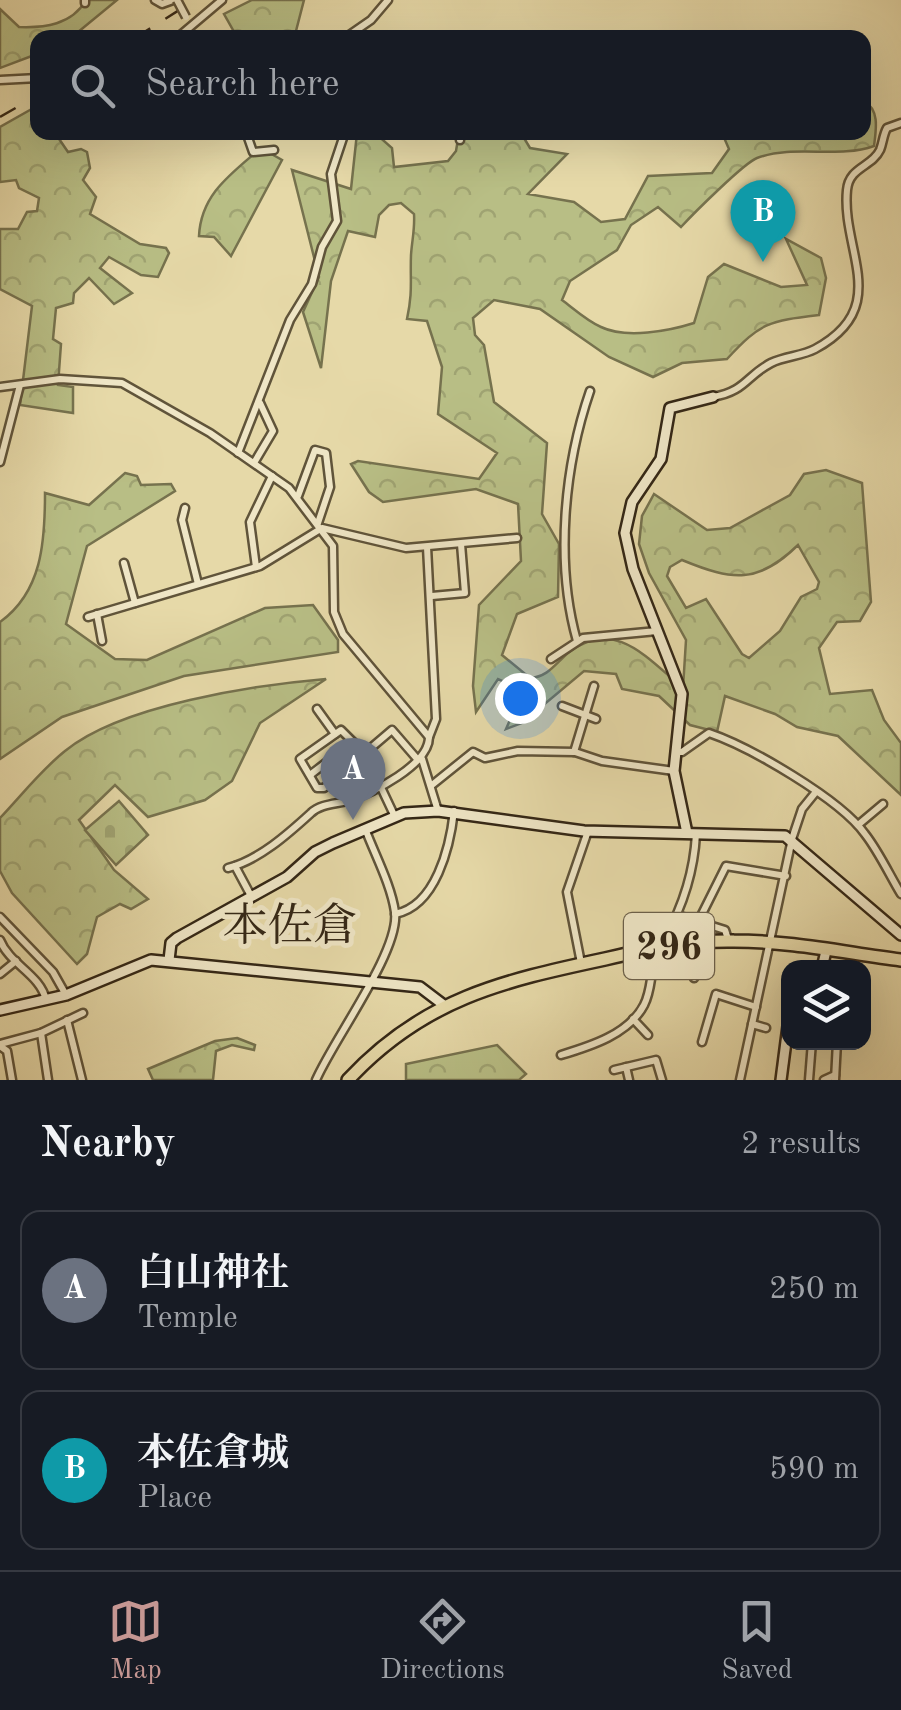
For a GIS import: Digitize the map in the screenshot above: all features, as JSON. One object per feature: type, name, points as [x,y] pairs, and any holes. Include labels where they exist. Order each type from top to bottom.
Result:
[{"type":"highway","name":"296","points":[[348,1080],[393,1040],[476,990],[581,964],[690,942],[728,940],[901,960]]},
{"type":"street","points":[[155,0],[162,4],[176,0],[192,26]]},
{"type":"street","points":[[187,30],[222,0]]},
{"type":"street","points":[[357,30],[388,0]]},
{"type":"street","points":[[0,80],[30,78]]},
{"type":"street","points":[[664,938],[677,916],[684,889],[693,878],[692,832],[674,771],[682,694],[630,559],[628,516],[639,490],[662,460],[670,408],[742,390],[771,363],[817,348],[848,322],[855,310],[860,278],[847,187],[859,166],[880,150],[886,128],[901,123]]},
{"type":"street","points":[[249,140],[254,152],[274,150]]},
{"type":"street","points":[[238,453],[290,320],[312,284],[322,246],[337,221],[331,174],[342,140]]},
{"type":"street","points":[[0,387],[84,379],[122,384],[145,393],[254,463],[298,497],[333,546],[334,612],[343,634],[429,737]]},
{"type":"street","points":[[0,462],[20,386]]},
{"type":"street","points":[[577,640],[565,587],[574,437],[590,391]]},
{"type":"street","points":[[254,463],[273,431],[259,401]]},
{"type":"street","points":[[298,497],[315,450],[326,453],[330,487],[320,526]]},
{"type":"street","points":[[256,567],[250,522],[272,476]]},
{"type":"street","points":[[185,508],[182,520],[198,584]]},
{"type":"street","points":[[88,617],[256,567],[320,526],[390,546],[427,547],[517,538]]},
{"type":"street","points":[[432,596],[465,593],[461,544]]},
{"type":"street","points":[[250,894],[231,867],[299,828],[311,813],[380,785],[420,759],[436,719],[427,547]]},
{"type":"street","points":[[124,563],[135,603]]},
{"type":"street","points":[[97,614],[102,641]]},
{"type":"street","points":[[551,659],[577,640],[660,631]]},
{"type":"street","points":[[574,752],[582,714],[594,686]]},
{"type":"street","points":[[562,706],[596,719]]},
{"type":"street","points":[[317,709],[334,734]]},
{"type":"street","points":[[395,817],[361,754],[341,730],[300,759],[318,788],[327,787],[361,754],[392,730],[420,759],[438,810]]},
{"type":"street","points":[[674,752],[682,752],[708,733],[742,746],[858,825],[901,894]]},
{"type":"street","points":[[310,775],[353,742]]},
{"type":"street","points":[[432,785],[473,752],[485,758],[518,750],[574,752],[616,764],[674,771]]},
{"type":"street","points":[[327,787],[334,803]]},
{"type":"street","points":[[740,1080],[792,839],[802,809],[815,793]]},
{"type":"street","points":[[858,825],[883,804]]},
{"type":"street","points":[[169,960],[171,944],[177,938],[250,894],[287,877],[315,852],[395,817],[438,810],[588,831],[772,833],[792,839],[901,936]]},
{"type":"street","points":[[395,914],[414,908],[424,895],[444,858],[454,811]]},
{"type":"street","points":[[316,1080],[332,1041],[372,980],[391,939],[395,914],[366,831]]},
{"type":"street","points":[[581,964],[566,892],[588,831]]},
{"type":"street","points":[[697,924],[726,866],[786,876]]},
{"type":"street","points":[[677,916],[725,930],[728,940]]},
{"type":"street","points":[[0,917],[53,972],[66,995]]},
{"type":"street","points":[[0,940],[43,987],[46,1001]]},
{"type":"street","points":[[690,942],[694,978]]},
{"type":"street","points":[[824,960],[826,951]]},
{"type":"street","points":[[561,1055],[602,1041],[633,1018],[643,1006],[656,957]]},
{"type":"street","points":[[0,1010],[66,995],[137,963],[169,960],[428,989],[445,1006]]},
{"type":"street","points":[[0,974],[16,961]]},
{"type":"street","points":[[702,1042],[716,994],[756,1007]]},
{"type":"street","points":[[0,1045],[40,1034],[83,1013]]},
{"type":"street","points":[[633,1018],[648,1035]]},
{"type":"street","points":[[67,1020],[82,1080]]},
{"type":"street","points":[[752,1024],[766,1028]]},
{"type":"street","points":[[40,1034],[48,1080]]},
{"type":"street","points":[[0,1045],[7,1051],[12,1080]]},
{"type":"street","points":[[781,1080],[785,1050]]},
{"type":"street","points":[[809,1080],[811,1050]]},
{"type":"street","points":[[824,1080],[835,1078],[837,1050]]},
{"type":"street","points":[[614,1070],[656,1060],[662,1080]]},
{"type":"street","points":[[626,1067],[629,1080]]},
{"type":"green space","points":[[86,0],[117,0],[81,30],[30,30],[30,57],[0,68],[0,9],[19,27],[38,27],[65,20]]},
{"type":"green space","points":[[252,0],[304,0],[296,30],[233,30],[224,14]]},
{"type":"green space","points":[[871,108],[875,115],[874,146],[846,151],[786,152],[757,158],[681,227],[658,207],[631,225],[617,250],[570,281],[562,300],[611,331],[672,329],[694,323],[708,277],[724,264],[781,287],[807,285],[786,239],[821,258],[826,278],[819,315],[767,325],[727,359],[682,363],[653,377],[609,357],[540,309],[494,300],[473,318],[475,335],[484,345],[494,402],[547,443],[542,514],[559,544],[558,597],[517,614],[502,655],[530,678],[547,673],[585,643],[615,640],[643,654],[683,688],[686,640],[649,573],[639,544],[642,516],[654,494],[707,530],[730,528],[790,495],[804,474],[826,470],[862,483],[871,602],[860,621],[837,622],[819,648],[830,694],[872,690],[884,720],[901,743],[901,795],[838,736],[797,727],[775,714],[725,696],[717,732],[690,725],[659,696],[622,689],[616,674],[584,671],[522,723],[506,729],[523,690],[498,679],[476,712],[473,686],[479,605],[521,561],[518,504],[476,489],[383,502],[369,492],[351,464],[358,461],[479,479],[497,453],[438,414],[442,367],[427,321],[407,319],[414,214],[401,203],[389,205],[379,215],[375,237],[348,231],[331,281],[321,368],[303,312],[319,277],[292,170],[351,189],[356,140],[383,140],[392,148],[394,167],[448,161],[456,151],[458,140],[525,140],[530,148],[567,154],[528,194],[574,202],[601,222],[625,219],[648,176],[712,173],[729,149],[725,140],[871,140]],"holes":[[[798,545],[819,582],[817,589],[801,597],[780,631],[749,658],[742,654],[706,599],[686,608],[667,576],[670,567],[682,560],[731,575],[757,572],[784,558]]]},
{"type":"green space","points":[[30,110],[30,140],[60,140],[68,152],[87,152],[90,168],[83,180],[96,197],[90,214],[140,244],[166,248],[169,253],[158,277],[141,275],[109,257],[100,268],[132,293],[114,304],[89,278],[74,293],[73,303],[56,308],[53,339],[61,344],[58,385],[73,387],[73,413],[20,405],[32,306],[0,289],[0,229],[18,229],[27,212],[37,211],[39,198],[19,188],[16,180],[0,182],[0,127]]},
{"type":"green space","points":[[261,148],[282,160],[231,256],[214,237],[199,236],[201,221],[220,186]]},
{"type":"green space","points":[[125,473],[137,476],[141,485],[171,484],[175,491],[87,546],[66,624],[115,659],[147,660],[265,608],[313,605],[338,640],[338,652],[184,676],[62,717],[0,759],[0,622],[14,610],[33,581],[42,547],[45,493],[89,505]]},
{"type":"green space","points":[[326,679],[260,723],[232,781],[205,800],[148,817],[115,785],[79,820],[114,870],[148,899],[131,909],[120,904],[97,917],[87,954],[77,964],[12,893],[0,871],[0,818],[65,751],[119,721],[153,710],[227,692]]},
{"type":"green space","points":[[119,801],[148,835],[116,865],[85,830]]},
{"type":"green space","points":[[237,1038],[255,1045],[254,1050],[232,1045],[216,1051],[213,1080],[153,1080],[148,1069],[215,1041]]},
{"type":"green space","points":[[497,1045],[526,1074],[519,1080],[406,1080],[406,1064]]},
{"type":"railway","points":[[148,30],[195,0]]},
{"type":"railway","points":[[0,117],[30,100]]},
{"type":"place","name":"本佐倉城","points":[[763,262]]},
{"type":"place","name":"白山神社","points":[[353,820]]},
{"type":"district","name":"本佐倉","points":[[290,924]]}]
